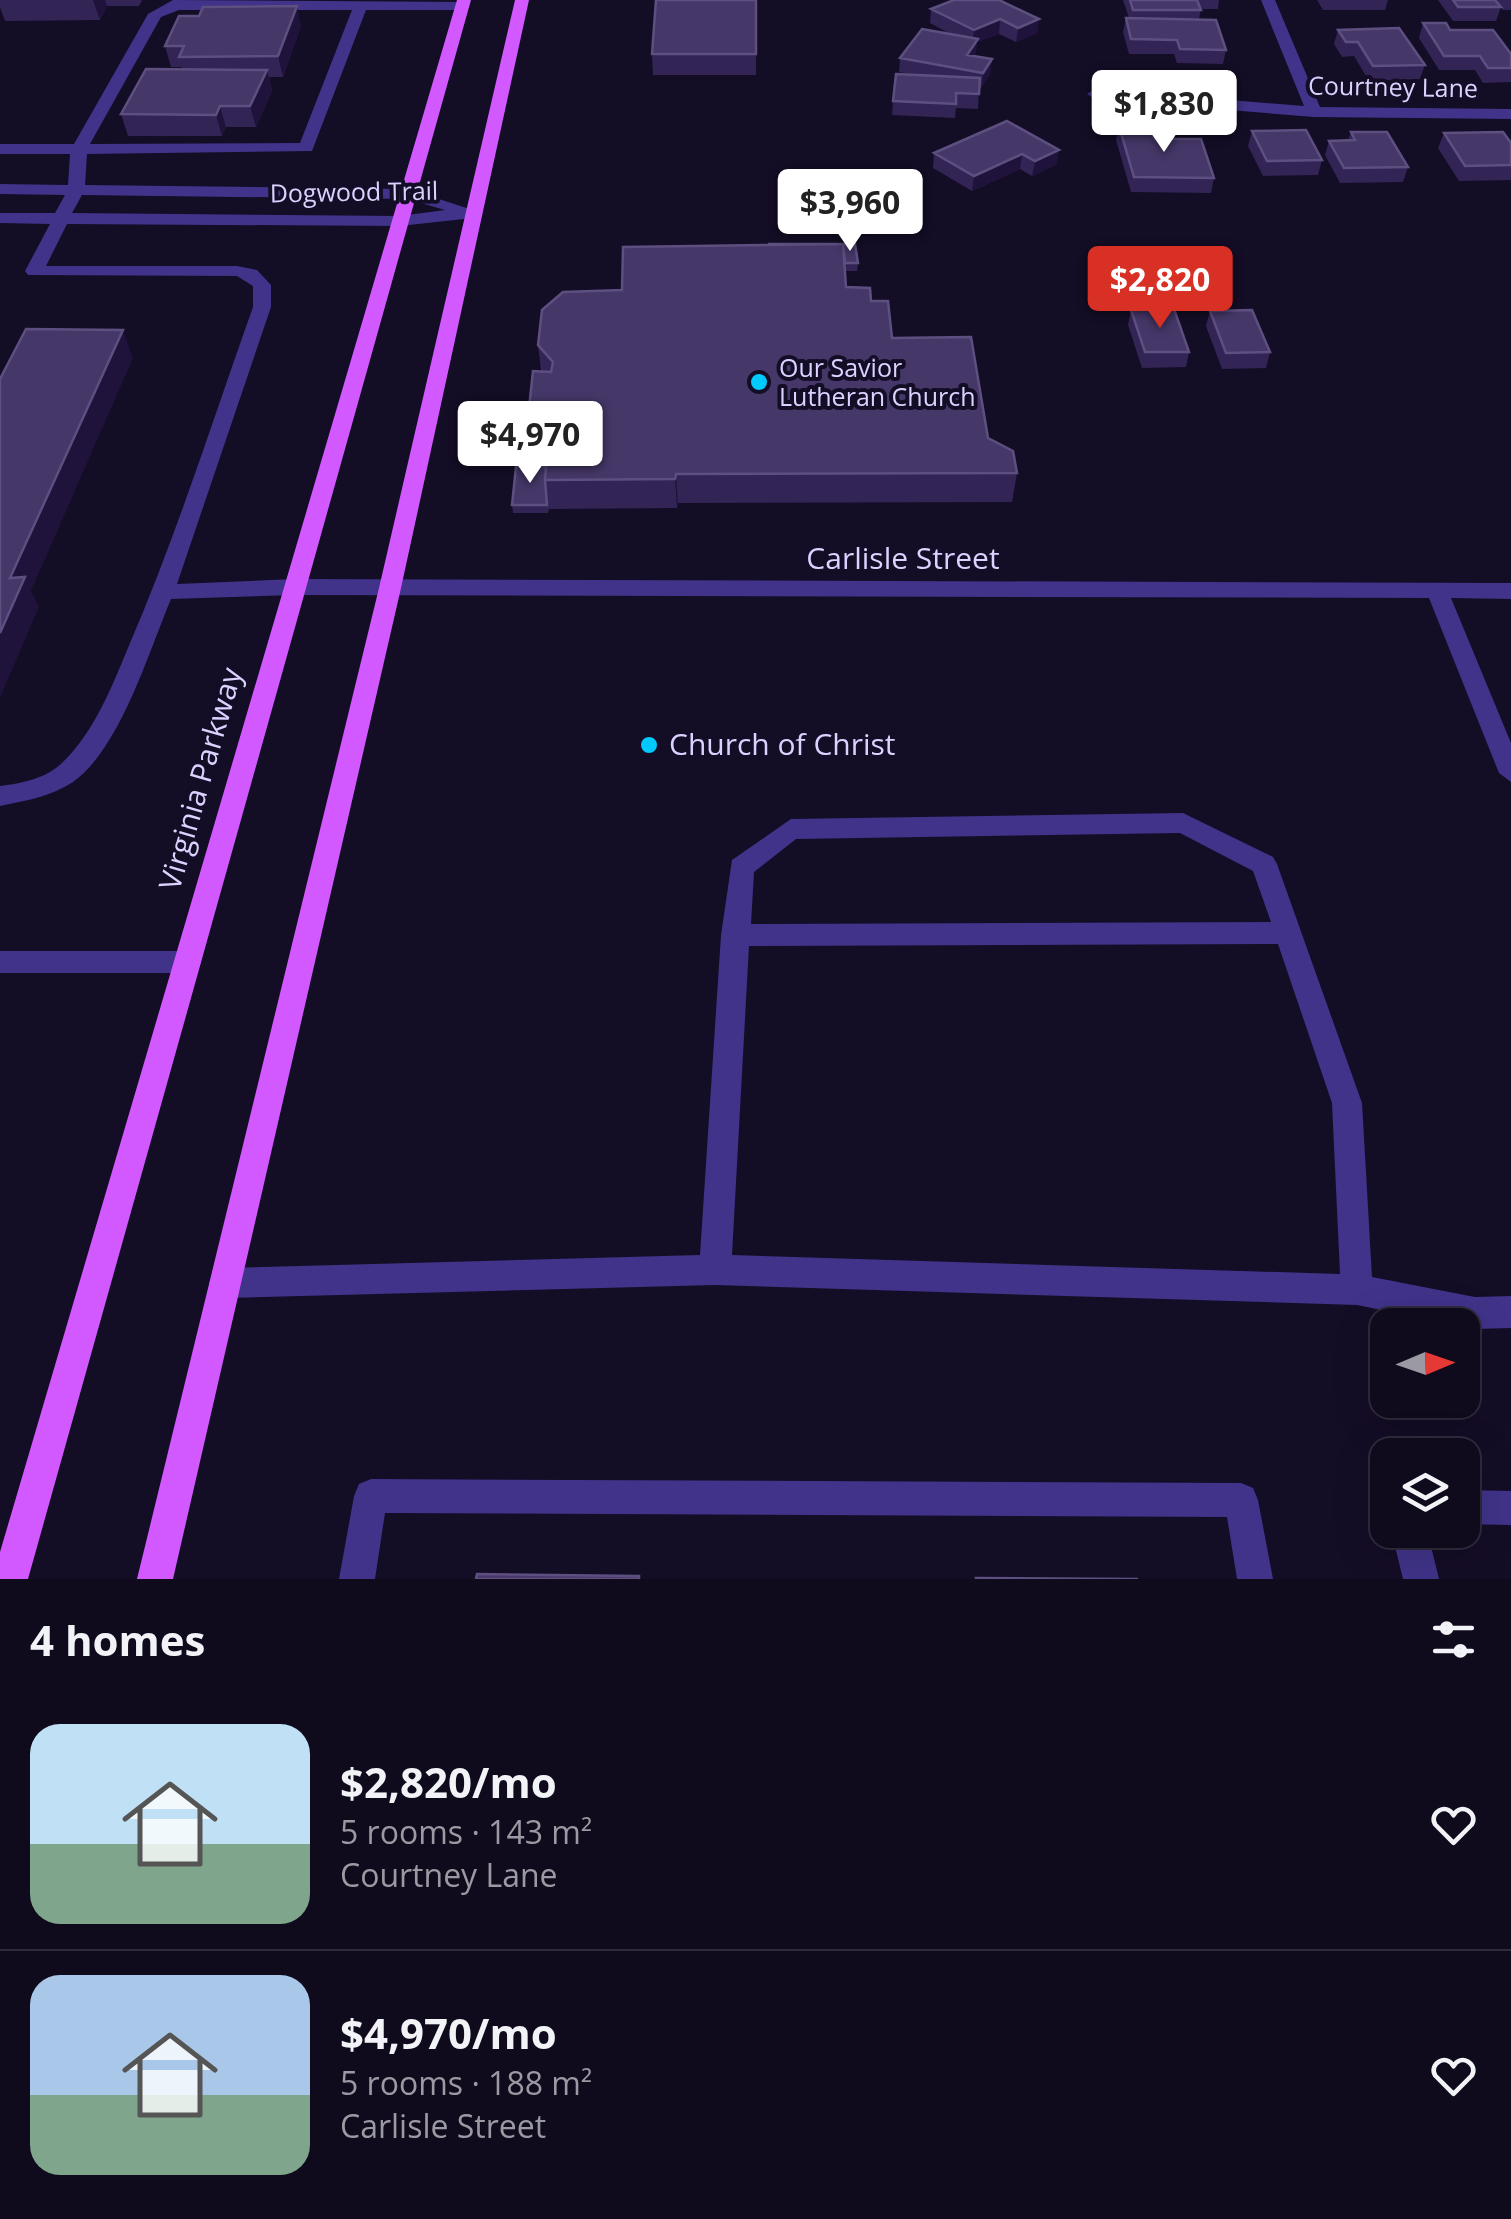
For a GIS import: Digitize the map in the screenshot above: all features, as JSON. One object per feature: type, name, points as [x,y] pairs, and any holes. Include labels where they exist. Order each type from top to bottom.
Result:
[{"type":"main road","points":[[155,1579],[390,588],[522,0]]},
{"type":"main road","name":"Virginia Parkway","points":[[10,1579],[463,3]]},
{"type":"street","points":[[1268,0],[1314,112]]},
{"type":"street","points":[[0,796],[32,791],[71,770],[107,717],[163,592],[262,307],[262,285],[251,274],[237,271],[34,271],[76,190],[79,149],[155,14],[178,3],[463,3]]},
{"type":"street","points":[[0,149],[306,148],[362,3]]},
{"type":"street","name":"Courtney Lane","points":[[1095,94],[1314,112],[1511,114]]},
{"type":"street","name":"Dogwood Trail","points":[[0,189],[408,194],[473,213]]},
{"type":"street","name":"Dogwood Trail","points":[[0,218],[400,220],[473,213]]},
{"type":"street","name":"Carlisle Street","points":[[163,592],[294,588],[1511,591]]},
{"type":"street","points":[[1437,591],[1511,772]]},
{"type":"street","points":[[715,1270],[734,935],[742,867],[792,830],[1183,823],[1264,864],[1291,932],[1347,1103],[1357,1290]]},
{"type":"street","points":[[734,935],[1291,932]]},
{"type":"street","points":[[0,962],[187,962]]},
{"type":"street","points":[[225,1282],[715,1270],[1357,1290],[1475,1313],[1511,1312]]},
{"type":"street","points":[[357,1579],[371,1496],[1240,1500],[1255,1579]]},
{"type":"street","points":[[1480,1507],[1511,1508]]},
{"type":"street","points":[[1413,1548],[1421,1579]]},
{"type":"building","points":[[656,0],[756,0],[756,54],[652,54]]},
{"type":"building","points":[[954,0],[999,0],[1039,19],[1018,28],[1000,19],[974,30],[931,9]]},
{"type":"building","points":[[1130,0],[1197,0],[1201,10],[1133,10]]},
{"type":"building","points":[[1453,0],[1495,0],[1501,7],[1458,7]]},
{"type":"building","points":[[297,6],[278,56],[179,57],[184,46],[165,46],[179,16],[199,16],[203,7]]},
{"type":"building","points":[[1126,18],[1216,20],[1226,50],[1180,49],[1177,40],[1131,39]]},
{"type":"building","points":[[1423,23],[1446,23],[1450,30],[1493,30],[1511,54],[1511,68],[1488,68],[1480,56],[1444,56]]},
{"type":"building","points":[[1399,28],[1425,65],[1373,66],[1358,42],[1346,42],[1338,30]]},
{"type":"building","points":[[922,29],[978,39],[967,55],[992,59],[983,73],[900,58]]},
{"type":"building","points":[[146,69],[267,70],[250,106],[220,106],[216,115],[121,114]]},
{"type":"building","points":[[896,74],[980,78],[979,94],[956,93],[956,104],[893,101]]},
{"type":"building","points":[[1007,121],[1059,150],[1035,161],[1022,154],[974,176],[934,153]]},
{"type":"building","points":[[1119,126],[1151,126],[1155,139],[1201,139],[1214,178],[1134,177]]},
{"type":"building","points":[[1306,130],[1322,160],[1267,161],[1252,131]]},
{"type":"building","points":[[1351,132],[1387,132],[1408,167],[1344,168],[1329,141],[1355,140]]},
{"type":"building","points":[[1503,132],[1511,143],[1511,165],[1465,166],[1444,133]]},
{"type":"building","points":[[843,244],[855,244],[858,263],[845,263]]},
{"type":"building","name":"Our Savior Lutheran Church","points":[[843,244],[846,287],[870,288],[871,301],[888,301],[892,338],[971,337],[988,438],[1013,451],[1017,473],[676,474],[675,479],[545,480],[548,445],[525,445],[533,371],[551,372],[553,362],[538,345],[542,310],[563,292],[622,290],[623,247]]},
{"type":"building","points":[[1174,309],[1189,352],[1145,352],[1131,310]]},
{"type":"building","points":[[1252,310],[1270,352],[1226,353],[1210,311]]},
{"type":"building","points":[[26,329],[123,330],[10,578],[25,577],[0,633],[0,379]]},
{"type":"building","points":[[546,466],[547,505],[512,505],[516,467]]},
{"type":"building","points":[[477,1574],[639,1576],[639,1579],[476,1579]]},
{"type":"building","points":[[976,1578],[1138,1579],[976,1579]]},
{"type":"place","name":"Our Savior Lutheran Church","points":[[759,382]]},
{"type":"place","name":"Church of Christ","points":[[649,745]]}]
